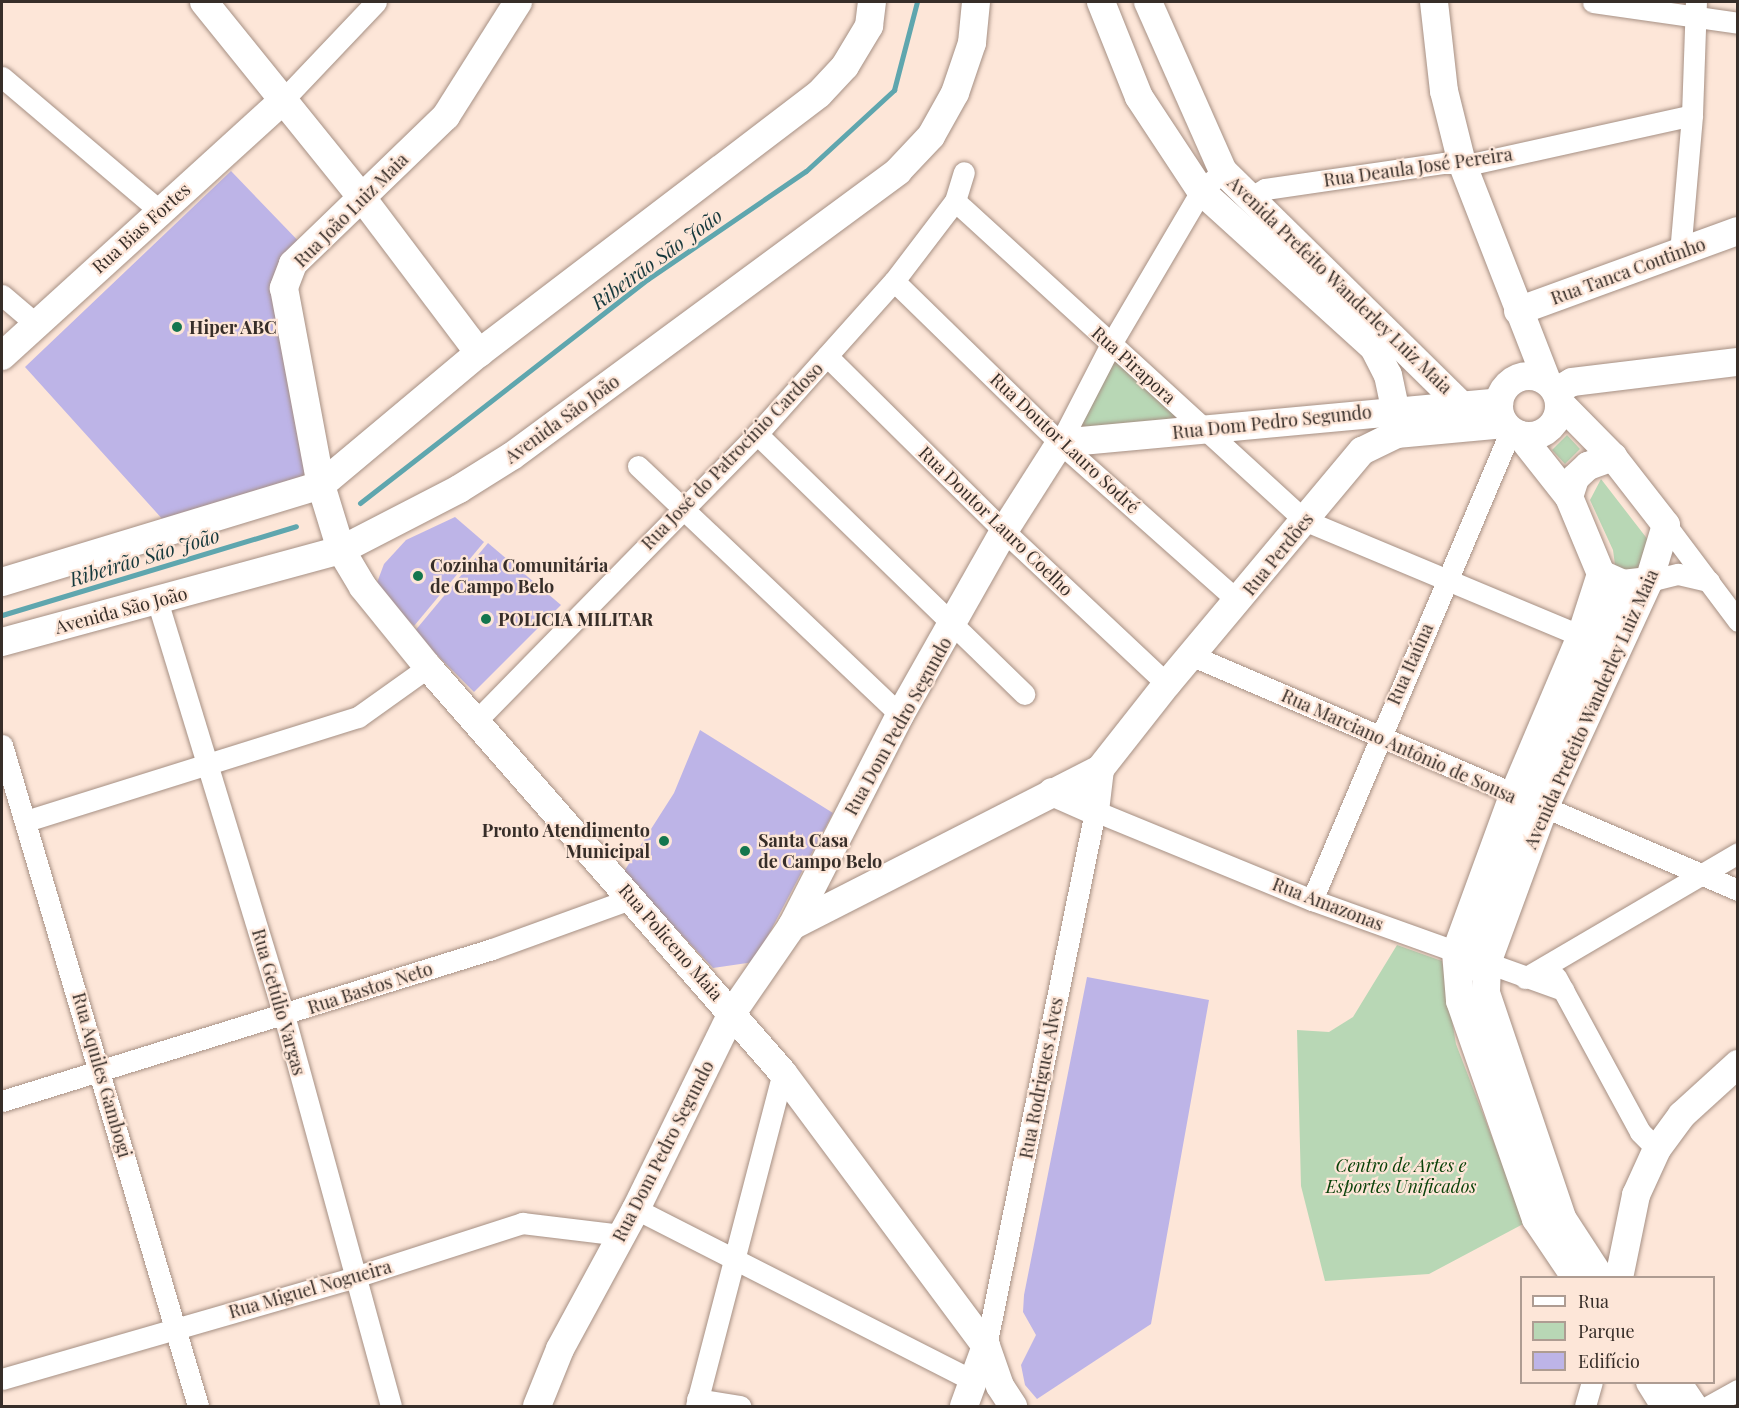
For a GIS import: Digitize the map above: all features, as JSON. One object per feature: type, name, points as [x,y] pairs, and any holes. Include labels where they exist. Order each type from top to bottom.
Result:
[{"type":"street","points":[[204,2],[281,102],[363,199],[479,353]]},
{"type":"street","points":[[281,102],[376,2]]},
{"type":"street","name":"Rua João Luiz Maia","points":[[341,550],[321,485],[285,288],[292,264],[363,199],[446,116],[518,2]]},
{"type":"street","points":[[2,582],[321,485],[367,450],[479,353],[819,93],[844,66],[869,26],[872,2]]},
{"type":"street","name":"Avenida São João","points":[[2,642],[341,550],[384,530],[459,489],[543,435],[897,171],[931,136],[955,93],[972,43],[976,2]]},
{"type":"street","name":"Avenida Prefeito Wanderley Luiz Maia","points":[[1101,2],[1139,97],[1201,191],[1374,348],[1388,375],[1395,409]]},
{"type":"street","name":"Avenida Prefeito Wanderley Luiz Maia","points":[[1148,2],[1223,171],[1460,404]]},
{"type":"street","points":[[1434,2],[1444,91],[1462,163],[1523,324],[1554,391],[1559,412],[1548,429],[1540,434],[1508,415]]},
{"type":"street","points":[[1593,2],[1696,9],[1737,23]]},
{"type":"street","points":[[1680,253],[1692,114],[1696,9]]},
{"type":"street","points":[[2,77],[160,211]]},
{"type":"street","name":"Rua Bias Fortes","points":[[2,356],[281,102]]},
{"type":"street","name":"Rua Deaula José Pereira","points":[[1251,197],[1265,189],[1462,163],[1692,114]]},
{"type":"street","points":[[1060,443],[1111,344],[1201,191],[1223,171]]},
{"type":"street","name":"Rua José do Patrocínio Cardoso","points":[[476,721],[757,434],[828,356],[894,281],[955,201],[964,172]]},
{"type":"street","name":"Rua Pirapora","points":[[955,201],[1304,520],[1581,636]]},
{"type":"street","name":"Rua Tanca Coutinho","points":[[1523,324],[1680,253],[1737,231]]},
{"type":"street","name":"Rua Doutor Lauro Sodré","points":[[894,281],[1060,443],[1239,602]]},
{"type":"street","points":[[2,295],[36,324]]},
{"type":"street","points":[[1523,324],[1508,415],[1569,497],[1624,580],[1678,574],[1708,581]]},
{"type":"street","name":"Rua Doutor Lauro Coelho","points":[[828,356],[1004,531],[1167,684]]},
{"type":"street","points":[[1554,391],[1572,382],[1737,362]]},
{"type":"street","points":[[1508,415],[1527,375],[1554,391],[1613,457],[1737,621]]},
{"type":"street","name":"Rua Dom Pedro Segundo","points":[[537,1407],[560,1349],[636,1209],[732,1013],[792,926],[900,715],[1004,531],[1060,443],[1207,431],[1395,409],[1460,404],[1508,415]]},
{"type":"street","name":"Rua Perdões","points":[[1100,770],[1167,684],[1239,602],[1362,451],[1397,434],[1508,415]]},
{"type":"street","name":"Rua Itaúna","points":[[1312,900],[1378,737],[1446,581],[1508,415]]},
{"type":"street","points":[[757,434],[1024,694]]},
{"type":"street","points":[[315,452],[367,450]]},
{"type":"street","points":[[1569,497],[1575,478],[1588,466],[1613,457]]},
{"type":"street","points":[[638,466],[684,507],[900,715]]},
{"type":"street","name":"Avenida Prefeito Wanderley Luiz Maia","points":[[1529,802],[1581,636],[1666,525]]},
{"type":"street","points":[[363,587],[369,552],[384,530]]},
{"type":"street","name":"Rua Policeno Maia","points":[[341,550],[363,587],[428,666],[633,898],[783,1073],[986,1346],[1007,1396]]},
{"type":"street","name":"Avenida Prefeito Wanderley Luiz Maia","points":[[1575,1276],[1536,1219],[1460,1000],[1471,957],[1529,802],[1624,580]]},
{"type":"street","name":"Rua Getúlio Vargas","points":[[157,600],[210,765],[284,1015],[392,1407]]},
{"type":"street","name":"Rua Marciano Antônio de Sousa","points":[[1193,656],[1737,890]]},
{"type":"street","points":[[26,821],[358,717],[428,666]]},
{"type":"street","name":"Rua Aquiles Gambogi","points":[[2,745],[101,1072],[198,1407]]},
{"type":"street","points":[[1052,792],[1095,811],[1100,770]]},
{"type":"street","points":[[792,926],[1052,792],[1100,770]]},
{"type":"street","name":"Rua Amazonas","points":[[1095,811],[1312,900],[1563,990]]},
{"type":"street","name":"Rua Rodrigues Alves","points":[[986,1346],[1095,811]]},
{"type":"street","points":[[1525,978],[1737,853]]},
{"type":"street","points":[[817,879],[831,893],[833,906]]},
{"type":"street","name":"Rua Bastos Neto","points":[[2,1101],[492,949],[633,898]]},
{"type":"street","points":[[1471,957],[1472,999],[1502,1091],[1553,1220],[1590,1276]]},
{"type":"street","name":"Avenida Prefeito Wanderley Luiz Maia","points":[[1471,957],[1486,993],[1562,1218],[1600,1276]]},
{"type":"street","points":[[1549,964],[1640,1132],[1657,1149]]},
{"type":"street","points":[[1619,1276],[1636,1195],[1657,1149],[1682,1115],[1737,1064]]},
{"type":"street","points":[[740,1407],[696,1403],[732,1258],[783,1073]]},
{"type":"street","points":[[636,1209],[732,1258],[968,1393],[1007,1396]]},
{"type":"street","name":"Rua Miguel Nogueira","points":[[2,1378],[355,1276],[522,1223],[621,1235]]},
{"type":"street","points":[[968,1393],[986,1346]]},
{"type":"street","points":[[1585,1407],[1592,1384]]},
{"type":"street","points":[[1651,1384],[1665,1407]]},
{"type":"street","points":[[1666,1384],[1680,1407]]},
{"type":"street","points":[[1678,1384],[1693,1407]]},
{"type":"street","points":[[1709,1407],[1737,1390]]},
{"type":"green space","points":[[1113,355],[1181,420],[1074,430]]},
{"type":"green space","points":[[1567,435],[1580,449],[1565,464],[1552,450]]},
{"type":"green space","points":[[1601,479],[1652,545],[1641,569],[1618,570],[1615,565],[1613,550],[1590,500]]},
{"type":"green space","name":"Centro de Artes e Esportes Unificados","points":[[1397,945],[1442,961],[1456,1044],[1525,1223],[1429,1274],[1325,1281],[1301,1186],[1297,1030],[1329,1032],[1353,1017]]},
{"type":"building","name":"Hiper ABC","points":[[231,171],[307,250],[288,264],[313,476],[165,522],[25,367]]},
{"type":"building","name":"Cozinha Comunitária de Campo Belo","points":[[455,517],[484,542],[414,626],[375,588],[384,564],[406,540]]},
{"type":"building","name":"POLICIA MILITAR","points":[[488,543],[561,605],[474,692],[414,632]]},
{"type":"building","name":"Santa Casa de Campo Belo","points":[[700,730],[833,813],[754,962],[713,968],[623,873],[674,793]]},
{"type":"building","points":[[1087,977],[1209,1000],[1151,1324],[1037,1399],[1025,1385],[1021,1365],[1036,1335],[1023,1312],[1024,1295]]},
{"type":"waterway","name":"Ribeirão São João","points":[[360,503],[648,279],[806,171],[894,90],[917,2]]},
{"type":"waterway","name":"Ribeirão São João","points":[[2,615],[296,526]]},
{"type":"place","name":"Hiper ABC","points":[[177,327]]},
{"type":"place","name":"Cozinha Comunitária de Campo Belo","points":[[418,576]]},
{"type":"place","name":"POLICIA MILITAR","points":[[486,619]]},
{"type":"place","name":"Pronto Atendimento Municipal","points":[[664,841]]},
{"type":"place","name":"Santa Casa de Campo Belo","points":[[745,851]]}]
